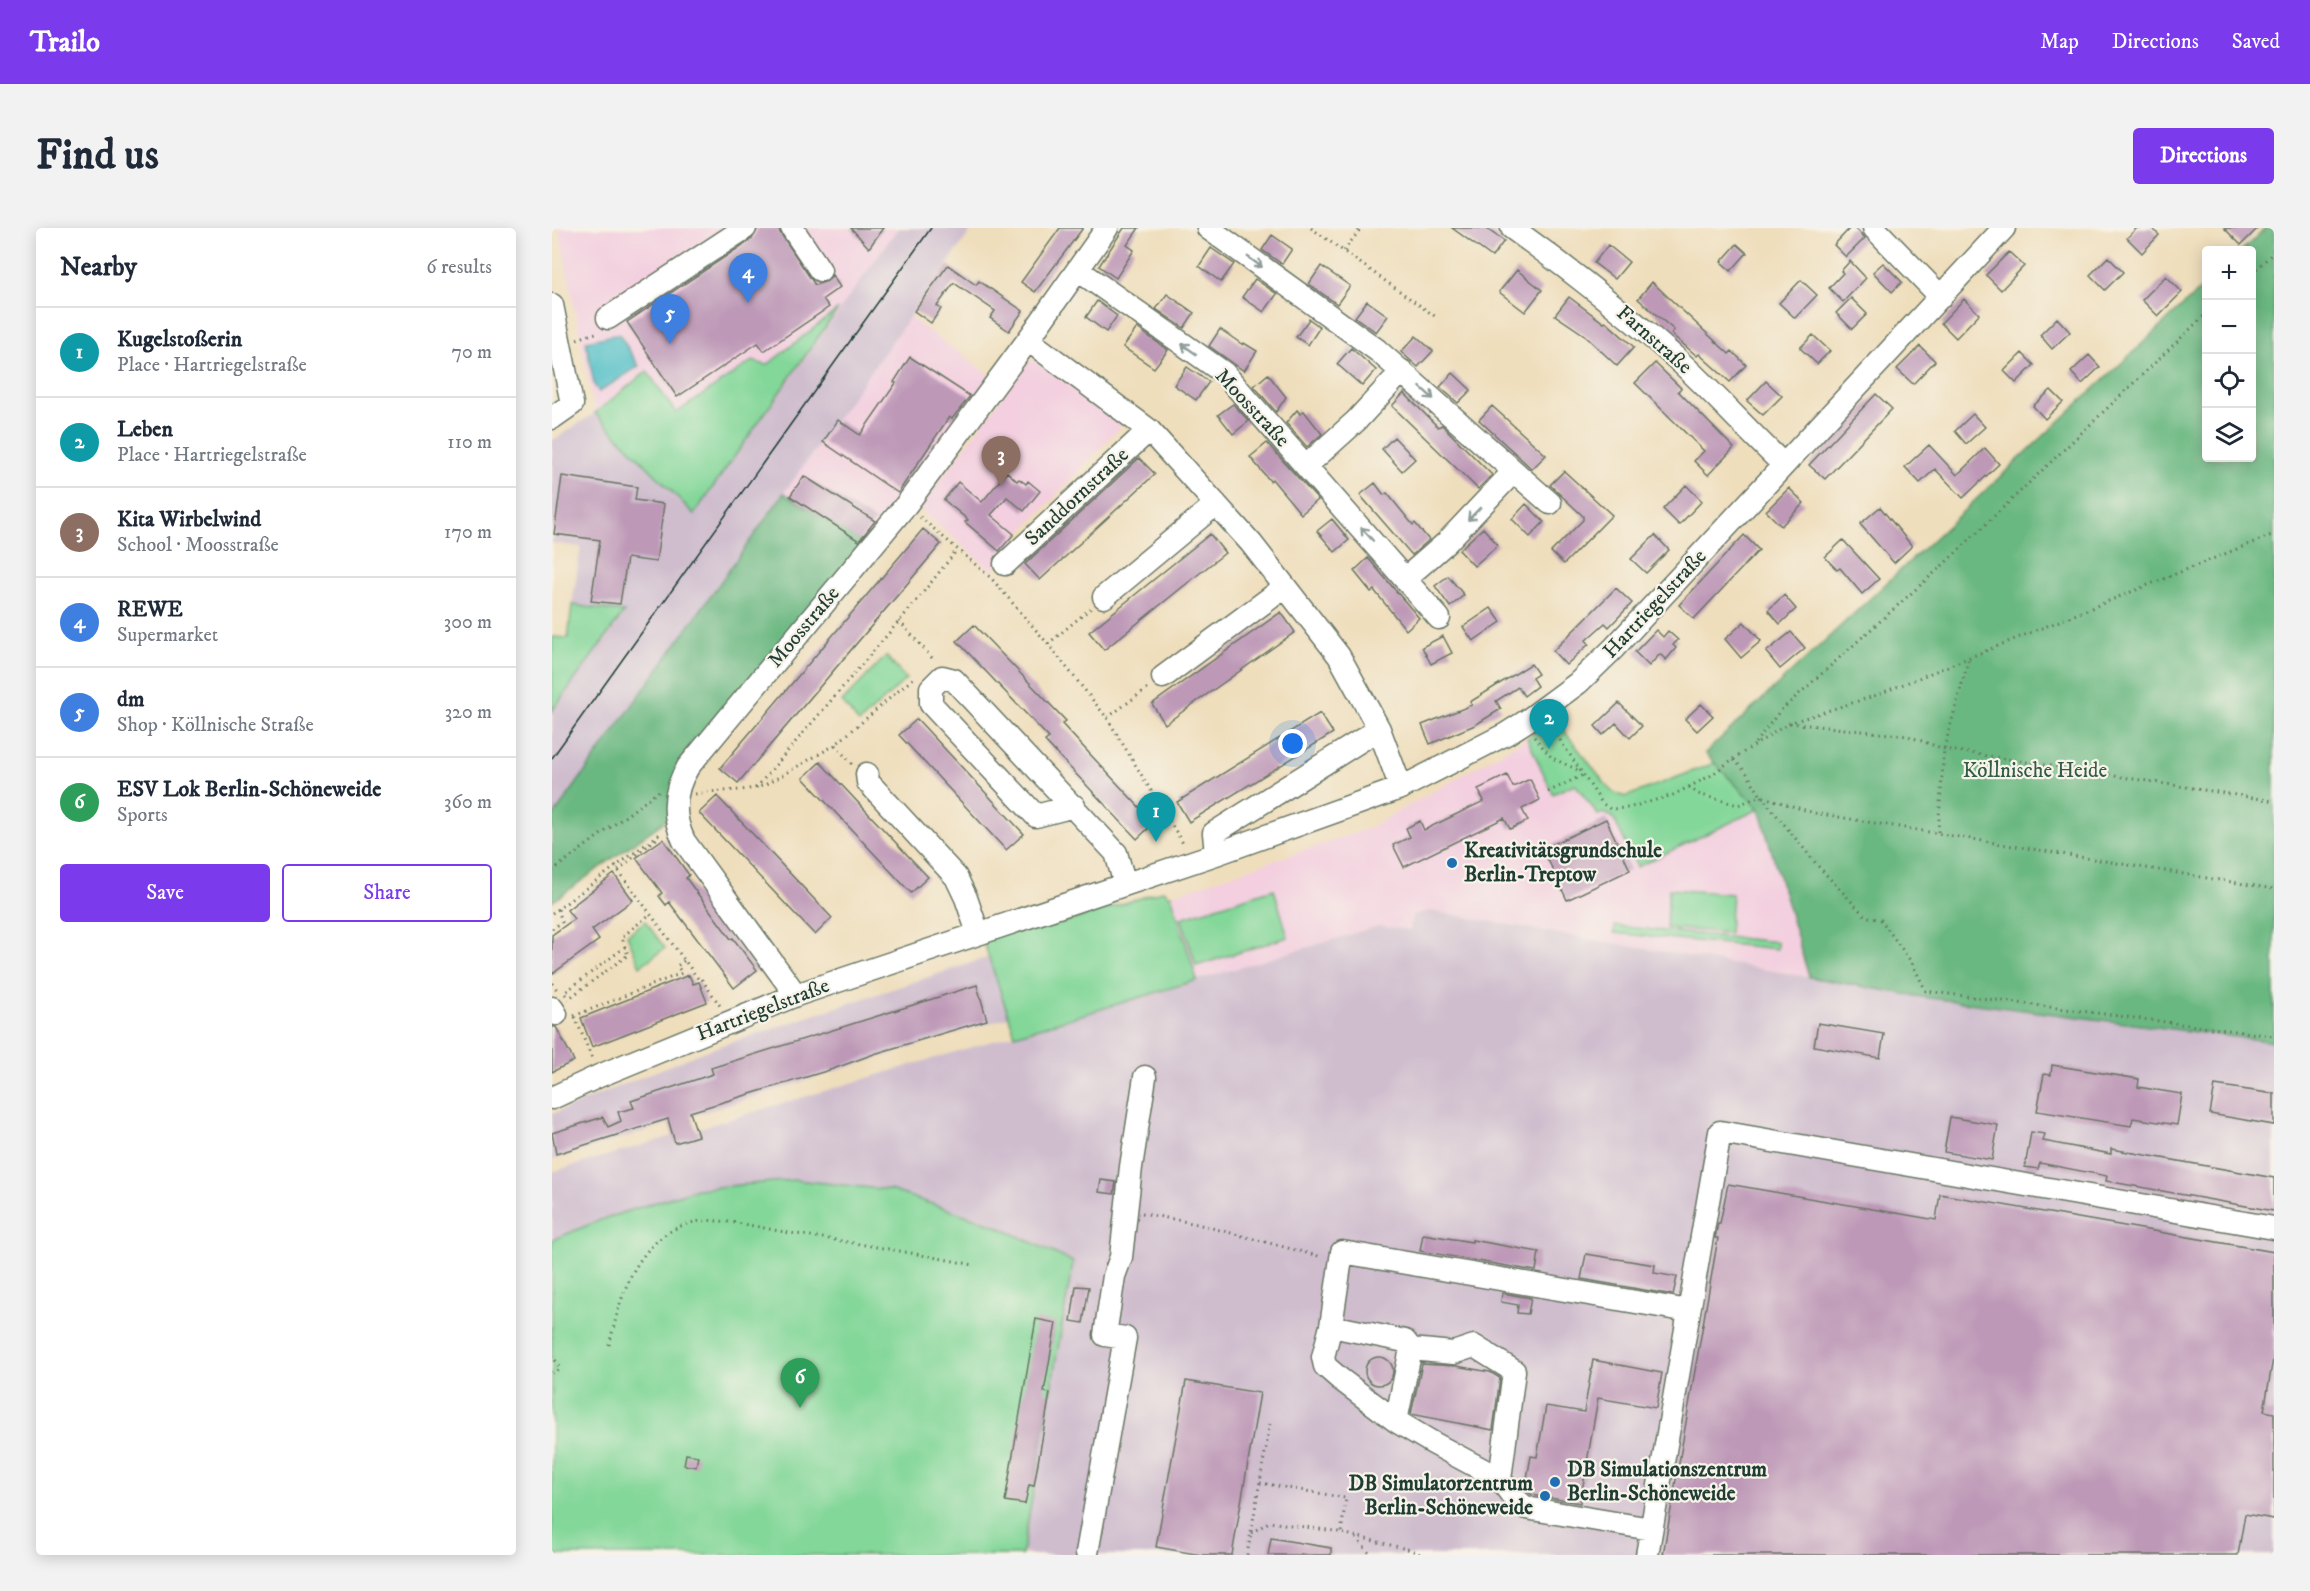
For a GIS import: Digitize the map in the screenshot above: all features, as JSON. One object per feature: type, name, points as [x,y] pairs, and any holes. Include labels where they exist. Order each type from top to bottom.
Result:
[{"type":"street","points":[[608,318],[745,228]]},
{"type":"street","points":[[792,228],[820,270]]},
{"type":"street","name":"Moosstraße","points":[[796,995],[684,841],[668,830],[669,794],[688,767],[906,505],[1028,340],[1107,228]]},
{"type":"street","points":[[1208,228],[1377,350],[1550,503]]},
{"type":"street","name":"Farnstraße","points":[[1512,228],[1651,336],[1724,404],[1784,465]]},
{"type":"street","points":[[1874,228],[1941,297]]},
{"type":"street","name":"Hartriegelstraße","points":[[552,1098],[599,1076],[796,995],[1205,858],[1401,788],[1506,734],[1578,683],[1613,650],[2004,228]]},
{"type":"street","name":"Moosstraße","points":[[1078,270],[1224,374],[1439,618]]},
{"type":"street","points":[[552,305],[572,404],[552,418]]},
{"type":"street","name":"Sanddornstraße","points":[[1028,340],[1149,430],[1251,543],[1339,656],[1379,729],[1401,788]]},
{"type":"street","name":"Moosstraße","points":[[1306,466],[1356,421],[1402,371]]},
{"type":"street","name":"Sanddornstraße","points":[[1005,564],[1149,430]]},
{"type":"street","points":[[1406,578],[1446,543],[1514,471]]},
{"type":"street","points":[[1104,597],[1216,504]]},
{"type":"street","points":[[1163,676],[1285,587]]},
{"type":"street","points":[[1074,806],[1035,816],[931,704],[931,688],[942,677],[954,680],[1074,806],[1116,853],[1125,884]]},
{"type":"street","points":[[1205,858],[1214,833],[1379,729]]},
{"type":"street","points":[[867,774],[868,782],[956,877],[978,933]]},
{"type":"street","points":[[1087,1553],[1125,1338],[1105,1335],[1114,1276],[1120,1257],[1145,1077]]},
{"type":"street","points":[[1647,1555],[1720,1132],[2274,1228]]},
{"type":"street","points":[[1651,1528],[1526,1508],[1514,1498],[1500,1479],[1396,1421],[1340,1380],[1325,1365],[1323,1357],[1331,1326],[1342,1252],[1689,1311]]},
{"type":"street","points":[[1331,1326],[1405,1341],[1411,1349],[1453,1353],[1474,1346],[1514,1371],[1500,1479]]},
{"type":"street","points":[[1396,1421],[1411,1349]]},
{"type":"path","points":[[1311,228],[1436,317]]},
{"type":"path","points":[[1344,251],[1361,228]]},
{"type":"path","points":[[2256,269],[2274,252]]},
{"type":"path","points":[[560,344],[598,333],[608,318]]},
{"type":"path","points":[[1755,743],[1780,711],[1944,564],[2202,318]]},
{"type":"path","points":[[906,505],[991,578],[1048,644],[1107,718],[1205,858]]},
{"type":"path","points":[[1541,711],[1602,803],[1610,809],[1646,804],[1673,795],[1710,776],[1755,743],[1789,723],[1874,696],[2274,534]]},
{"type":"path","points":[[755,789],[957,550]]},
{"type":"path","points":[[1048,644],[1104,597]]},
{"type":"path","points":[[899,621],[934,658],[926,666]]},
{"type":"path","points":[[1938,832],[1944,749],[1970,657]]},
{"type":"path","points":[[552,871],[669,794],[755,789],[765,785],[835,745],[919,674]]},
{"type":"path","points":[[1107,718],[1163,676]]},
{"type":"path","points":[[1789,723],[1908,736],[1944,749],[2274,801]]},
{"type":"path","points":[[1527,734],[1534,737],[1552,758],[1580,770]]},
{"type":"path","points":[[1733,759],[1746,772],[1761,796],[1818,866],[1865,916],[1881,920],[1912,963],[1926,991],[2274,1036]]},
{"type":"path","points":[[1548,792],[1583,775]]},
{"type":"path","points":[[1689,787],[1698,794],[1738,805],[1761,796],[1814,813],[2274,889]]},
{"type":"path","points":[[552,914],[615,866],[668,830]]},
{"type":"path","points":[[618,870],[668,830]]},
{"type":"path","points":[[615,866],[684,961],[699,980],[702,980],[721,1007]]},
{"type":"path","points":[[552,929],[562,922],[558,909]]},
{"type":"path","points":[[564,1006],[628,955],[622,937],[650,915]]},
{"type":"path","points":[[564,1006],[626,947]]},
{"type":"path","points":[[564,1006],[682,973],[677,966],[684,961]]},
{"type":"path","points":[[552,983],[599,1076]]},
{"type":"path","points":[[1126,1210],[1197,1224],[1314,1256],[1341,1260]]},
{"type":"path","points":[[609,1345],[622,1294],[630,1275],[645,1251],[666,1234],[686,1223],[717,1221],[888,1248],[974,1265]]},
{"type":"path","points":[[552,1355],[560,1368],[552,1373]]},
{"type":"path","points":[[1247,1555],[1270,1424]]},
{"type":"path","points":[[1260,1484],[1347,1498],[1341,1533]]},
{"type":"path","points":[[1251,1533],[1269,1522],[1355,1536],[1422,1555]]},
{"type":"path","points":[[1355,1536],[1371,1555]]},
{"type":"shaded area","points":[[559,228],[898,228],[694,514],[595,413]]},
{"type":"shaded area","points":[[898,228],[973,228],[552,818],[552,711],[624,612],[572,605],[581,547],[552,543],[552,441],[595,413],[694,514]]},
{"type":"shaded area","points":[[909,317],[993,377],[865,544],[784,493]]},
{"type":"shaded area","points":[[1035,360],[1123,424],[1016,538],[1015,547],[992,571],[919,509],[1028,362]]},
{"type":"shaded area","name":"Kreativitätsgrundschule Berlin-Treptow","points":[[1527,738],[1553,794],[1575,784],[1598,815],[1603,813],[1613,817],[1637,867],[1759,809],[1809,977],[1430,911],[1410,931],[1379,926],[1197,980],[1171,895],[1367,829]]},
{"type":"shaded area","points":[[1430,911],[1922,997],[2274,1042],[2274,1555],[1035,1555],[1022,1553],[1072,1262],[992,1224],[890,1190],[603,1219],[552,1240],[552,1172],[1379,926],[1410,930],[1413,915]]},
{"type":"shaded area","points":[[989,957],[1009,1017],[552,1160],[552,1114],[705,1051]]},
{"type":"green space","name":"Köllnische Heide","points":[[2266,228],[2274,228],[2274,1042],[1922,997],[1809,977],[1759,809],[1705,753],[2202,288],[2202,462],[2256,462],[2256,246],[2246,246]]},
{"type":"green space","points":[[838,309],[694,514],[595,413],[647,371],[676,413],[752,361],[767,365]]},
{"type":"green space","points":[[784,493],[865,544],[684,757],[669,818],[552,902],[552,818]]},
{"type":"green space","points":[[572,605],[624,612],[552,711],[552,637],[568,638]]},
{"type":"green space","points":[[886,656],[906,679],[859,723],[842,702]]},
{"type":"green space","points":[[1555,719],[1611,791],[1625,797],[1715,763],[1759,809],[1637,867],[1613,817],[1603,813],[1598,815],[1575,784],[1553,794],[1527,738]]},
{"type":"green space","points":[[1274,889],[1288,937],[1196,966],[1181,918]]},
{"type":"green space","points":[[1669,889],[1732,894],[1729,933],[1666,928]]},
{"type":"green space","points":[[1165,890],[1168,896],[1171,895],[1197,980],[1015,1035],[982,937],[1056,914],[1060,924]]},
{"type":"green space","points":[[645,921],[665,948],[640,966],[627,935]]},
{"type":"green space","points":[[1615,926],[1777,942],[1777,949],[1614,933]]},
{"type":"green space","points":[[795,1180],[890,1190],[992,1224],[1073,1262],[1022,1555],[552,1555],[552,1240],[603,1219],[697,1189]]},
{"type":"water","points":[[619,334],[639,366],[599,392],[594,385],[586,341]]},
{"type":"building","points":[[758,228],[777,228],[815,285],[827,281],[832,275],[840,287],[823,299],[829,307],[764,351],[758,343],[677,397],[627,322],[752,239]]},
{"type":"building","points":[[851,228],[883,228],[869,248]]},
{"type":"building","points":[[1060,228],[1083,228],[1035,292],[1021,282]]},
{"type":"building","points":[[1124,228],[1139,228],[1127,245],[1134,250],[1116,278],[1099,266]]},
{"type":"building","points":[[1452,228],[1485,228],[1504,241],[1492,257]]},
{"type":"building","points":[[1850,228],[1855,228],[1865,238],[1846,257],[1834,245]]},
{"type":"building","points":[[2137,228],[2152,228],[2159,235],[2142,253],[2127,238]]},
{"type":"building","points":[[2224,228],[2258,228],[2241,245]]},
{"type":"building","points":[[1272,235],[1292,249],[1282,264],[1262,250]]},
{"type":"building","points":[[1737,244],[1747,253],[1731,271],[1721,262]]},
{"type":"building","points":[[1608,245],[1629,262],[1615,279],[1594,263]]},
{"type":"building","points":[[1211,248],[1234,264],[1221,282],[1199,266]]},
{"type":"building","points":[[2009,252],[2024,266],[2001,290],[1986,275]]},
{"type":"building","points":[[2108,257],[2123,272],[2105,290],[2090,275]]},
{"type":"building","points":[[1850,261],[1866,278],[1843,302],[1829,288],[1843,273],[1841,271]]},
{"type":"building","points":[[1883,263],[1902,282],[1892,292],[1873,272]]},
{"type":"building","points":[[948,265],[976,285],[979,281],[1023,311],[1009,331],[990,318],[995,311],[954,283],[937,306],[941,309],[931,323],[914,311]]},
{"type":"building","points":[[1321,266],[1350,286],[1337,304],[1309,284]]},
{"type":"building","points":[[1517,270],[1542,290],[1525,312],[1499,292]]},
{"type":"building","points":[[2166,276],[2182,292],[2158,316],[2142,300]]},
{"type":"building","points":[[1255,279],[1277,294],[1264,312],[1242,297]]},
{"type":"building","points":[[1801,280],[1817,295],[1795,318],[1779,303]]},
{"type":"building","points":[[1652,282],[1729,354],[1732,351],[1746,365],[1730,382],[1699,354],[1697,356],[1671,334],[1674,330],[1638,299]]},
{"type":"building","points":[[1167,294],[1194,313],[1184,328],[1156,309]]},
{"type":"building","points":[[1569,297],[1604,323],[1606,322],[1634,347],[1617,366],[1583,334],[1555,315]]},
{"type":"building","points":[[1851,298],[1867,314],[1852,329],[1836,313]]},
{"type":"building","points":[[1964,299],[1979,314],[1956,338],[1941,323]]},
{"type":"building","points":[[1097,301],[1117,316],[1106,332],[1086,317]]},
{"type":"building","points":[[1367,301],[1388,316],[1376,332],[1355,317]]},
{"type":"building","points":[[2057,318],[2070,332],[2052,349],[2040,335]]},
{"type":"building","points":[[1309,319],[1320,327],[1308,345],[1296,337]]},
{"type":"building","points":[[1137,328],[1168,350],[1154,368],[1123,347]]},
{"type":"building","points":[[1220,329],[1243,345],[1244,343],[1257,351],[1244,371],[1209,346]]},
{"type":"building","points":[[1813,335],[1830,351],[1817,364],[1800,348]]},
{"type":"building","points":[[1416,336],[1433,351],[1418,367],[1401,352]]},
{"type":"building","points":[[1920,346],[1935,361],[1913,384],[1897,369]]},
{"type":"building","points":[[1351,348],[1376,370],[1362,386],[1337,364]]},
{"type":"building","points":[[2022,353],[2034,365],[2016,383],[2004,371]]},
{"type":"building","points":[[2089,355],[2100,367],[2082,384],[2071,372]]},
{"type":"building","points":[[910,357],[970,396],[952,419],[949,417],[898,493],[823,442],[838,420],[860,435],[896,383],[894,382]]},
{"type":"building","points":[[1655,363],[1681,388],[1678,391],[1734,448],[1708,475],[1694,461],[1704,451],[1635,383]]},
{"type":"building","points":[[1187,367],[1209,382],[1196,400],[1174,385]]},
{"type":"building","points":[[1453,373],[1471,390],[1458,403],[1440,387]]},
{"type":"building","points":[[1268,374],[1286,397],[1276,412],[1254,386]]},
{"type":"building","points":[[1766,381],[1782,396],[1763,415],[1747,401]]},
{"type":"building","points":[[2051,390],[2063,402],[2045,419],[2033,406]]},
{"type":"building","points":[[1404,393],[1438,427],[1442,425],[1492,475],[1478,489],[1392,406]]},
{"type":"building","points":[[1876,394],[1892,409],[1825,479],[1809,465]]},
{"type":"building","points":[[1233,404],[1249,421],[1233,434],[1218,415]]},
{"type":"building","points":[[1492,406],[1546,455],[1532,469],[1479,420]]},
{"type":"building","points":[[1297,410],[1300,414],[1304,411],[1322,434],[1307,447],[1286,423]]},
{"type":"building","points":[[1973,414],[1985,427],[1966,444],[1955,431]]},
{"type":"building","points":[[1394,437],[1415,459],[1402,471],[1382,449]]},
{"type":"building","points":[[1267,443],[1318,500],[1301,514],[1250,457]]},
{"type":"building","points":[[1929,445],[1957,475],[1985,448],[1999,464],[1963,498],[1935,469],[1920,483],[1905,467]]},
{"type":"building","points":[[1139,458],[1155,474],[1040,580],[1025,564]]},
{"type":"building","points":[[1564,471],[1612,515],[1564,564],[1551,552],[1583,520],[1583,516],[1550,485]]},
{"type":"building","points":[[1007,472],[1017,481],[1019,479],[1026,484],[1028,481],[1040,491],[1024,511],[1007,497],[991,515],[1014,534],[999,551],[965,522],[968,520],[944,500],[958,482],[982,502]]},
{"type":"building","points":[[562,476],[637,487],[635,500],[664,504],[656,562],[627,558],[620,604],[591,601],[600,540],[554,534]]},
{"type":"building","points":[[804,476],[875,521],[859,541],[790,496]]},
{"type":"building","points":[[1375,483],[1384,495],[1387,493],[1413,525],[1415,523],[1429,540],[1412,555],[1360,495]]},
{"type":"building","points":[[1686,485],[1702,501],[1679,525],[1663,509]]},
{"type":"building","points":[[1789,488],[1804,503],[1781,526],[1766,511]]},
{"type":"building","points":[[1526,504],[1544,522],[1530,537],[1512,519]]},
{"type":"building","points":[[1880,507],[1912,546],[1894,563],[1860,524]]},
{"type":"building","points":[[1332,519],[1349,540],[1335,552],[1317,531]]},
{"type":"building","points":[[1483,528],[1498,545],[1474,566],[1459,550]]},
{"type":"building","points":[[923,529],[941,544],[738,783],[720,768]]},
{"type":"building","points":[[1210,534],[1225,553],[1104,650],[1089,632]]},
{"type":"building","points":[[1655,535],[1669,550],[1646,573],[1631,559]]},
{"type":"building","points":[[1744,535],[1759,550],[1694,619],[1679,605]]},
{"type":"building","points":[[1843,540],[1879,579],[1862,594],[1840,568],[1837,570],[1825,557]]},
{"type":"building","points":[[1368,558],[1419,618],[1406,630],[1374,590],[1371,592],[1354,571]]},
{"type":"building","points":[[1448,576],[1464,595],[1450,607],[1435,586]]},
{"type":"building","points":[[1616,588],[1632,603],[1609,627],[1605,623],[1586,640],[1589,644],[1566,665],[1553,651]]},
{"type":"building","points":[[1784,595],[1796,609],[1780,624],[1768,610]]},
{"type":"building","points":[[1491,608],[1501,622],[1473,641],[1463,627]]},
{"type":"building","points":[[1281,612],[1295,632],[1165,724],[1152,704]]},
{"type":"building","points":[[1744,622],[1761,641],[1741,658],[1725,639]]},
{"type":"building","points":[[974,625],[1066,721],[1062,724],[1154,823],[1137,839],[1045,741],[1049,738],[957,641]]},
{"type":"building","points":[[1656,630],[1663,637],[1668,631],[1678,640],[1673,645],[1676,648],[1666,660],[1660,654],[1649,666],[1635,652]]},
{"type":"building","points":[[1791,632],[1805,648],[1780,669],[1766,652]]},
{"type":"building","points":[[1443,636],[1452,653],[1431,664],[1422,647]]},
{"type":"building","points":[[1531,664],[1538,674],[1532,678],[1537,686],[1524,696],[1518,687],[1496,701],[1501,709],[1475,725],[1430,744],[1422,725],[1472,705],[1470,702]]},
{"type":"building","points":[[1619,703],[1642,726],[1630,738],[1616,723],[1603,735],[1595,726]]},
{"type":"building","points":[[1701,704],[1713,716],[1697,731],[1685,719]]},
{"type":"building","points":[[1320,713],[1333,733],[1189,822],[1177,802]]},
{"type":"building","points":[[917,719],[1024,834],[1006,850],[899,735]]},
{"type":"building","points":[[820,762],[928,877],[911,893],[803,778]]},
{"type":"building","points":[[1507,775],[1513,787],[1530,779],[1540,800],[1522,809],[1528,821],[1510,829],[1504,818],[1404,867],[1393,845],[1410,837],[1406,828],[1420,821],[1424,830],[1484,801],[1478,789]]},
{"type":"building","points":[[717,796],[832,918],[815,935],[699,813]]},
{"type":"building","points":[[1606,819],[1630,870],[1567,900],[1543,849]]},
{"type":"building","points":[[663,839],[689,875],[686,878],[757,970],[734,988],[669,902],[666,905],[659,896],[662,893],[636,858]]},
{"type":"building","points":[[614,874],[633,900],[592,930],[599,940],[552,974],[552,935],[574,919],[567,910]]},
{"type":"building","points":[[689,975],[693,984],[699,982],[707,1002],[592,1047],[581,1018]]},
{"type":"building","points":[[977,985],[987,1020],[690,1112],[698,1136],[675,1143],[668,1119],[556,1154],[552,1133],[603,1117],[608,1127],[621,1121],[618,1112],[634,1108],[631,1101],[713,1074],[711,1068]]},
{"type":"building","points":[[1818,1023],[1884,1034],[1880,1058],[1814,1046]]},
{"type":"building","points":[[552,1027],[556,1027],[574,1061],[552,1072]]},
{"type":"building","points":[[2052,1065],[2139,1079],[2138,1087],[2182,1094],[2177,1125],[2133,1118],[2131,1126],[2037,1111],[2044,1074],[2051,1075]]},
{"type":"building","points":[[2215,1085],[2274,1094],[2274,1125],[2210,1114]]},
{"type":"building","points":[[1950,1117],[1998,1125],[1992,1160],[1944,1152]]},
{"type":"building","points":[[2031,1132],[2045,1134],[2043,1141],[2111,1154],[2111,1149],[2274,1178],[2274,1211],[2106,1181],[2107,1176],[2040,1163],[2038,1169],[2025,1167]]},
{"type":"building","points":[[1101,1180],[1116,1182],[1114,1194],[1099,1192]]},
{"type":"building","points":[[1728,1184],[1936,1220],[1940,1194],[2274,1252],[2274,1353],[2264,1411],[2274,1413],[2274,1519],[2245,1514],[2238,1555],[1663,1555],[1718,1238],[1715,1238]]},
{"type":"building","points":[[1423,1234],[1539,1252],[1536,1271],[1420,1251]]},
{"type":"building","points":[[1586,1254],[1655,1265],[1654,1273],[1677,1277],[1673,1295],[1581,1279]]},
{"type":"building","points":[[1076,1286],[1089,1287],[1083,1323],[1071,1321]]},
{"type":"building","points":[[1502,1293],[1531,1298],[1528,1314],[1517,1313],[1518,1305],[1501,1302]]},
{"type":"building","points":[[1036,1319],[1056,1323],[1044,1392],[1050,1393],[1034,1486],[1029,1485],[1025,1504],[1005,1501]]},
{"type":"building","points":[[1379,1357],[1389,1361],[1393,1371],[1389,1381],[1379,1385],[1369,1381],[1365,1371],[1369,1361]]},
{"type":"building","points":[[1593,1360],[1662,1373],[1656,1408],[1598,1398],[1580,1503],[1532,1495],[1525,1489],[1531,1456],[1537,1457],[1546,1406],[1584,1412]]},
{"type":"building","points":[[1422,1364],[1456,1366],[1490,1372],[1500,1378],[1493,1430],[1411,1414]]},
{"type":"building","points":[[1186,1381],[1260,1393],[1232,1555],[1201,1555],[1156,1547]]},
{"type":"building","points":[[686,1454],[698,1456],[696,1467],[684,1465]]},
{"type":"building","points":[[1271,1538],[1331,1548],[1331,1555],[1268,1555]]},
{"type":"tram line","points":[[552,758],[931,228]]},
{"type":"place","name":"REWE","points":[[748,303]]},
{"type":"place","name":"dm","points":[[670,344]]},
{"type":"place","name":"Kita Wirbelwind","points":[[1001,486]]},
{"type":"place","name":"Leben","points":[[1549,749]]},
{"type":"place","name":"Kugelstoßerin","points":[[1156,842]]},
{"type":"place","name":"Kreativitätsgrundschule Berlin-Treptow","points":[[1452,863]]},
{"type":"place","name":"ESV Lok Berlin-Schöneweide","points":[[800,1408]]},
{"type":"place","name":"DB Simulationszentrum Berlin-Schöneweide","points":[[1555,1482]]},
{"type":"place","name":"DB Simulatorzentrum Berlin-Schöneweide","points":[[1545,1496]]}]
